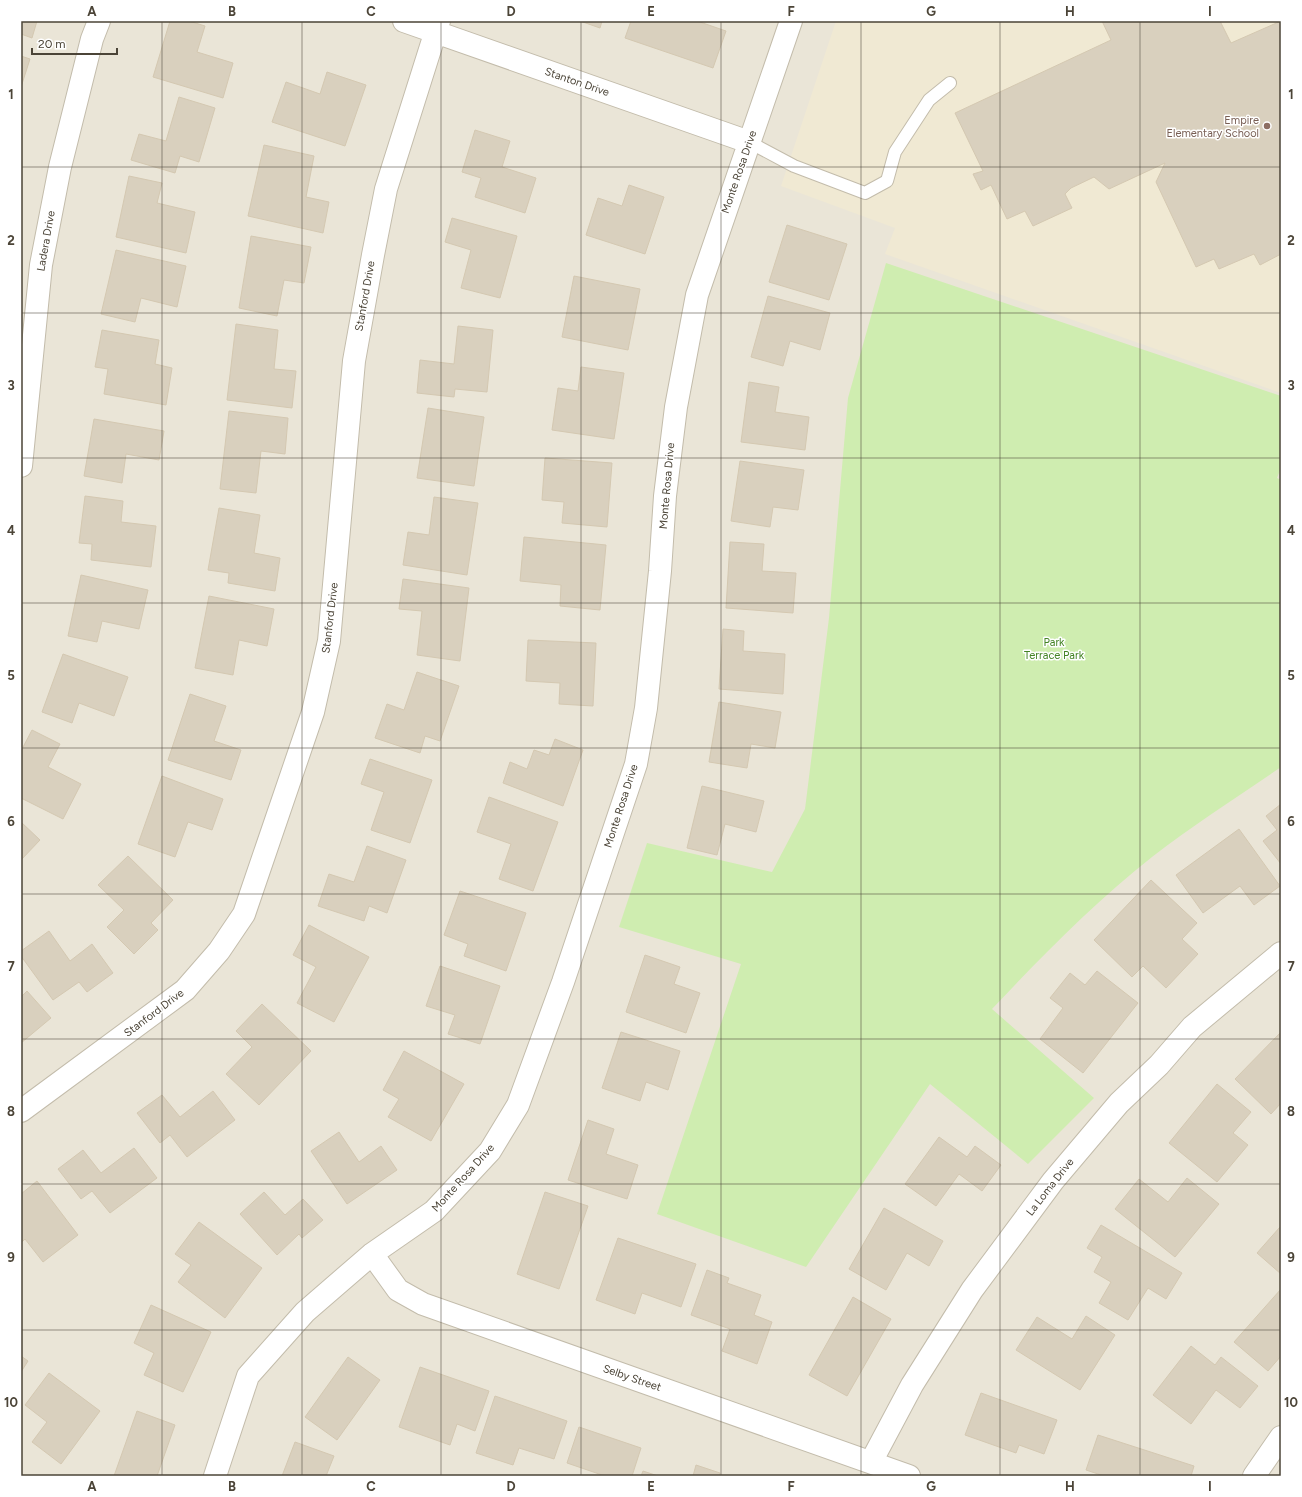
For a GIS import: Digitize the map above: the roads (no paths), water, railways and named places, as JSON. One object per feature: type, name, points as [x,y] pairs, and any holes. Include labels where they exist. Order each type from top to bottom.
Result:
[{"type":"street","name":"Ladera Drive","points":[[21,466],[42,265],[60,167],[92,39],[99,21]]},
{"type":"street","name":"Stanton Drive","points":[[404,21],[437,26],[749,142]]},
{"type":"street","name":"Monte Rosa Drive","points":[[215,1476],[248,1376],[305,1312],[372,1254],[434,1211],[490,1151],[518,1105],[563,982],[636,764],[647,701],[660,571],[665,496],[676,407],[697,295],[791,21]]},
{"type":"street","name":"Stanford Drive","points":[[21,1111],[185,990],[219,951],[244,914],[313,712],[327,648],[355,353],[386,189],[437,26]]},
{"type":"street","name":"La Loma Drive","points":[[871,1462],[912,1385],[972,1290],[1053,1181],[1119,1103],[1159,1065],[1192,1027],[1281,953]]},
{"type":"street","name":"Selby Street","points":[[372,1254],[398,1290],[423,1304],[909,1476]]},
{"type":"street","points":[[1254,1476],[1281,1437]]},
{"type":"lane","points":[[749,142],[794,166],[865,193],[887,181],[896,152],[929,100],[950,83]]},
{"type":"place","name":"Empire Elementary School","points":[[1267,126]]},
{"type":"park label","name":"Park Terrace Park","points":[[1054,648]]}]
